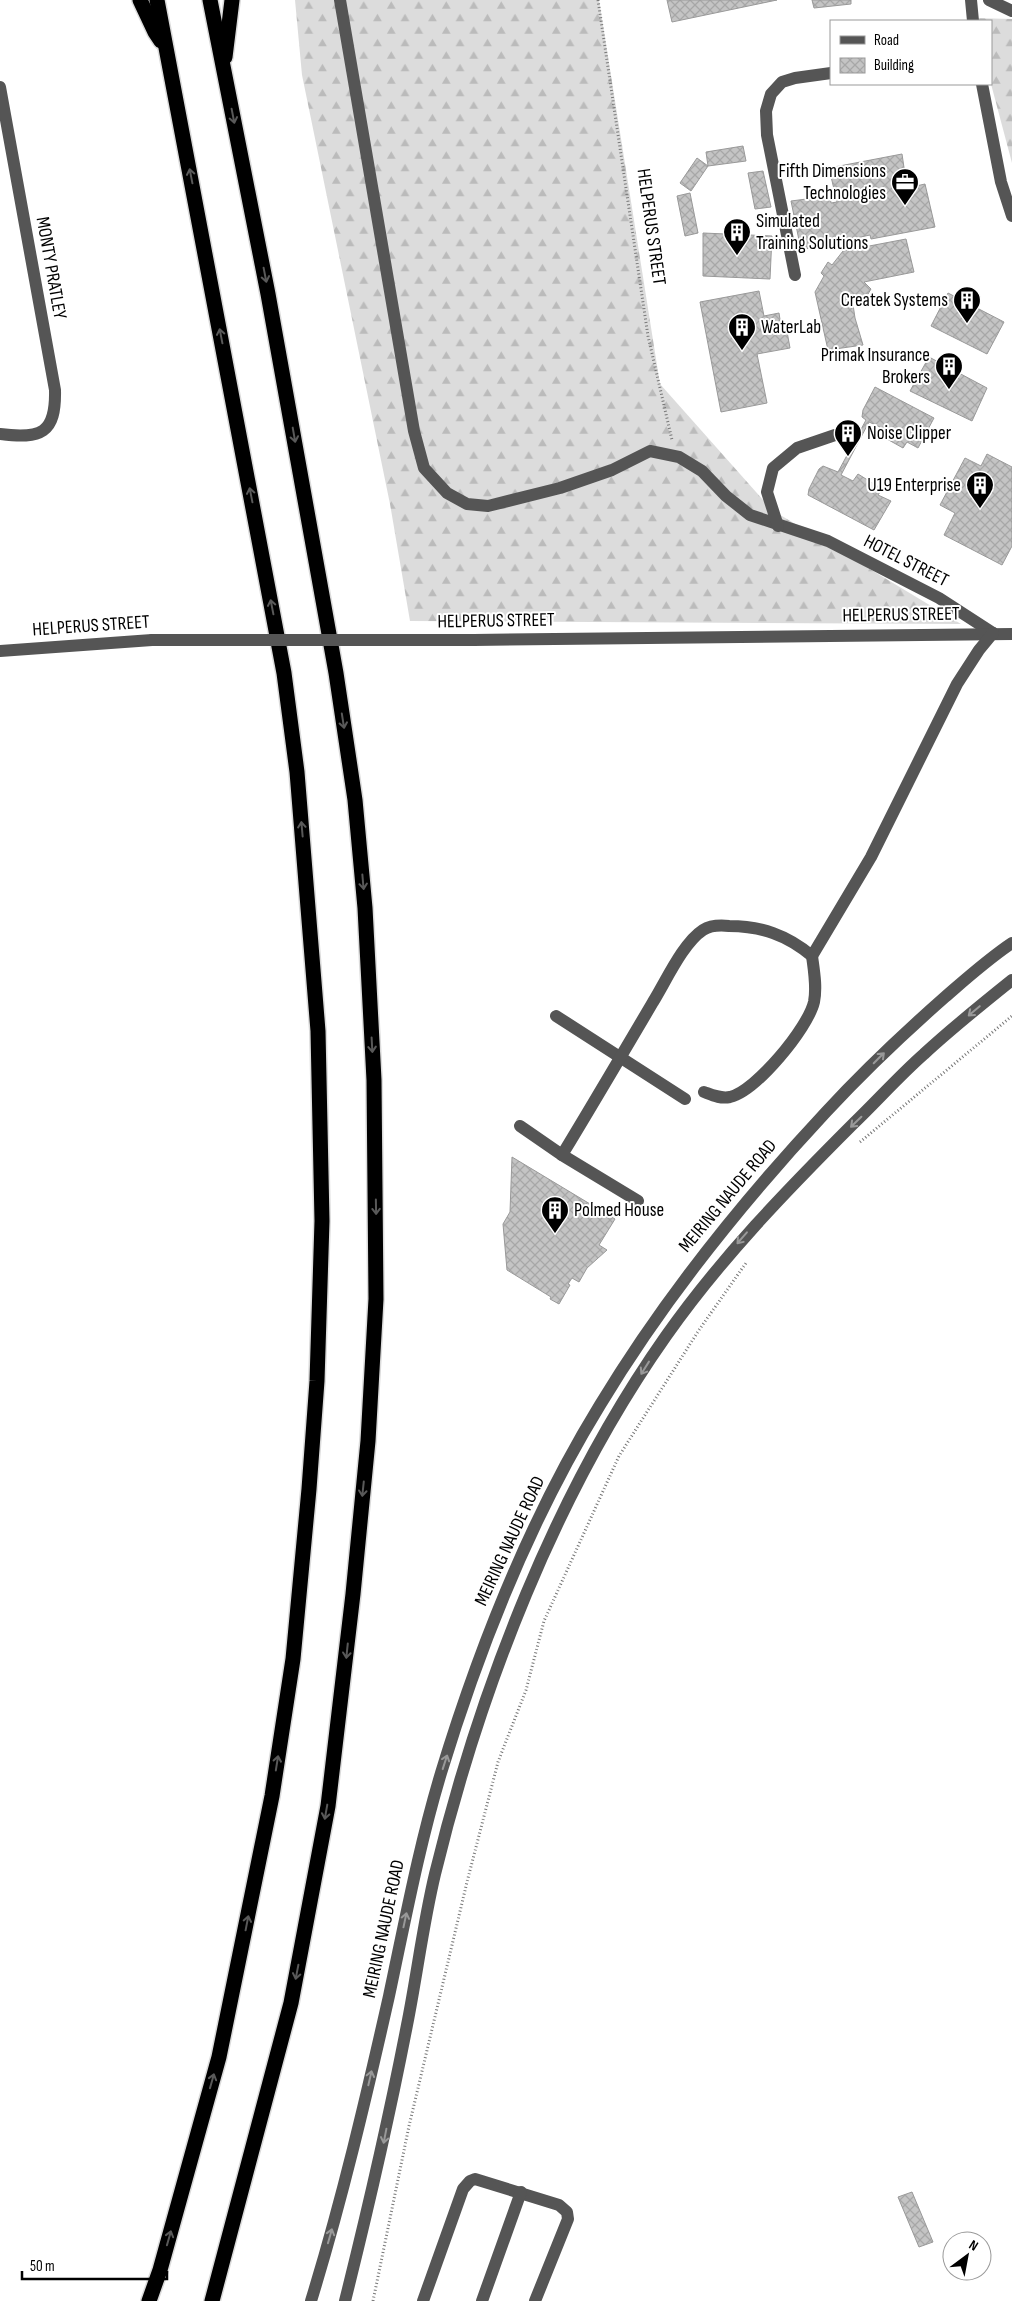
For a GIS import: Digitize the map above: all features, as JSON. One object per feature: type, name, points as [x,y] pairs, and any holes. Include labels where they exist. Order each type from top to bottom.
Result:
[{"type":"highway","points":[[140,0],[155,32],[166,48]]},
{"type":"highway","points":[[149,2301],[160,2270],[219,2057],[272,1796],[292,1659],[309,1489],[316,1381],[322,1221],[318,1031],[297,772],[284,673],[157,0]]},
{"type":"highway","points":[[210,0],[275,332],[336,673],[355,800],[365,908],[374,1080],[376,1299],[368,1441],[352,1604],[328,1806],[291,2003],[212,2301]]},
{"type":"highway","points":[[224,68],[232,0]]},
{"type":"street","name":"HOTEL STREET","points":[[340,0],[410,412],[424,468],[447,493],[467,504],[488,506],[560,488],[612,470],[650,451],[679,457],[702,471],[726,496],[750,515],[778,526],[828,541],[939,598],[993,633],[1012,634]]},
{"type":"street","points":[[971,0],[973,20]]},
{"type":"street","points":[[989,0],[1012,11]]},
{"type":"street","points":[[795,275],[767,135],[766,111],[771,94],[782,82],[795,78],[830,73]]},
{"type":"street","points":[[982,85],[1001,182],[1012,216]]},
{"type":"street","name":"MONTY PRATLEY","points":[[0,87],[2,114],[55,390],[55,412],[52,419],[40,433],[22,437],[0,434]]},
{"type":"street","points":[[778,526],[767,492],[773,468],[797,448],[835,435]]},
{"type":"street","points":[[704,1092],[723,1098],[738,1094],[754,1083],[805,1025],[814,1001],[815,977],[812,956],[871,857],[957,684],[979,650],[993,633]]},
{"type":"street","name":"HELPERUS STREET","points":[[0,651],[152,640],[474,640],[993,633]]},
{"type":"street","points":[[562,1155],[673,969],[691,942],[703,930],[711,926],[721,925],[756,928],[776,933],[797,944],[812,956]]},
{"type":"street","name":"MEIRING NAUDE ROAD","points":[[311,2301],[352,2162],[420,1853],[440,1776],[470,1684],[509,1583],[552,1493],[598,1407],[651,1326],[711,1243],[773,1168],[903,1034],[990,958],[1012,942]]},
{"type":"street","name":"MEIRING NAUDE ROAD","points":[[345,2301],[379,2166],[434,1877],[457,1793],[475,1732],[507,1643],[524,1599],[566,1508],[606,1430],[664,1338],[742,1238],[783,1193],[922,1056],[1012,980]]},
{"type":"street","points":[[556,1016],[685,1099]]},
{"type":"street","points":[[520,1126],[562,1155],[638,1201]]},
{"type":"street","points":[[423,2301],[463,2189],[470,2181],[475,2179],[485,2180],[559,2205],[567,2212],[568,2216],[535,2301]]},
{"type":"street","points":[[482,2301],[521,2192]]},
{"type":"path","name":"HELPERUS STREET","points":[[598,0],[648,336],[667,422],[679,457]]},
{"type":"path","points":[[858,1143],[1012,1016]]},
{"type":"path","points":[[373,2301],[409,2126],[467,1882],[498,1762],[526,1690],[544,1621],[619,1456],[699,1330],[747,1261]]},
{"type":"green space","points":[[295,0],[599,0],[660,384],[772,510],[961,624],[410,621],[390,504],[302,75]]},
{"type":"green space","points":[[973,18],[1012,19],[1012,163],[991,85],[992,20],[974,20]]},
{"type":"building","points":[[667,0],[777,0],[672,22]]},
{"type":"building","points":[[812,0],[851,0],[851,4],[814,8]]},
{"type":"building","points":[[743,146],[746,161],[708,166],[706,152]]},
{"type":"building","points":[[902,154],[907,188],[925,184],[935,227],[871,239],[870,235],[801,250],[791,201],[830,196],[831,203],[837,202],[829,168]]},
{"type":"building","points":[[697,158],[708,166],[691,191],[680,183]]},
{"type":"building","points":[[763,171],[771,207],[755,209],[748,173]]},
{"type":"building","points":[[690,193],[698,233],[685,236],[677,196]]},
{"type":"building","name":"Simulated Training Solutions","points":[[703,233],[772,236],[770,279],[703,276]]},
{"type":"building","points":[[906,239],[914,272],[864,282],[871,289],[862,304],[852,298],[855,318],[863,345],[828,350],[815,292],[824,276],[821,273],[828,262],[832,265],[843,251]]},
{"type":"building","name":"WaterLab","points":[[759,291],[764,316],[779,313],[781,326],[786,326],[790,348],[757,354],[767,403],[721,412],[700,302]]},
{"type":"building","name":"Createk Systems","points":[[948,293],[1004,322],[987,354],[931,326]]},
{"type":"building","name":"Primak Insurance Brokers","points":[[929,357],[987,388],[972,421],[910,391]]},
{"type":"building","name":"Noise Clipper","points":[[875,387],[934,418],[918,448],[907,442],[903,448],[878,434],[880,427],[869,422],[841,475],[853,481],[858,474],[882,489],[878,495],[891,501],[874,530],[808,495],[819,469],[823,466],[838,472],[866,420],[862,417],[863,410]]},
{"type":"building","name":"U19 Enterprise","points":[[987,454],[1012,467],[1012,546],[1002,565],[944,535],[955,513],[940,505],[965,458],[981,466]]},
{"type":"building","name":"Polmed House","points":[[512,1157],[615,1219],[599,1245],[607,1250],[587,1268],[579,1282],[572,1278],[559,1304],[507,1270],[503,1224],[510,1212]]},
{"type":"building","points":[[912,2192],[933,2242],[919,2247],[898,2197]]},
{"type":"place","name":"Fifth Dimensions Technologies","points":[[905,206]]},
{"type":"place","name":"Simulated Training Solutions","points":[[737,256]]},
{"type":"place","name":"Createk Systems","points":[[967,324]]},
{"type":"place","name":"WaterLab","points":[[742,351]]},
{"type":"place","name":"Primak Insurance Brokers","points":[[949,390]]},
{"type":"place","name":"Noise Clipper","points":[[848,457]]},
{"type":"place","name":"U19 Enterprise","points":[[980,509]]},
{"type":"place","name":"Polmed House","points":[[555,1234]]}]
